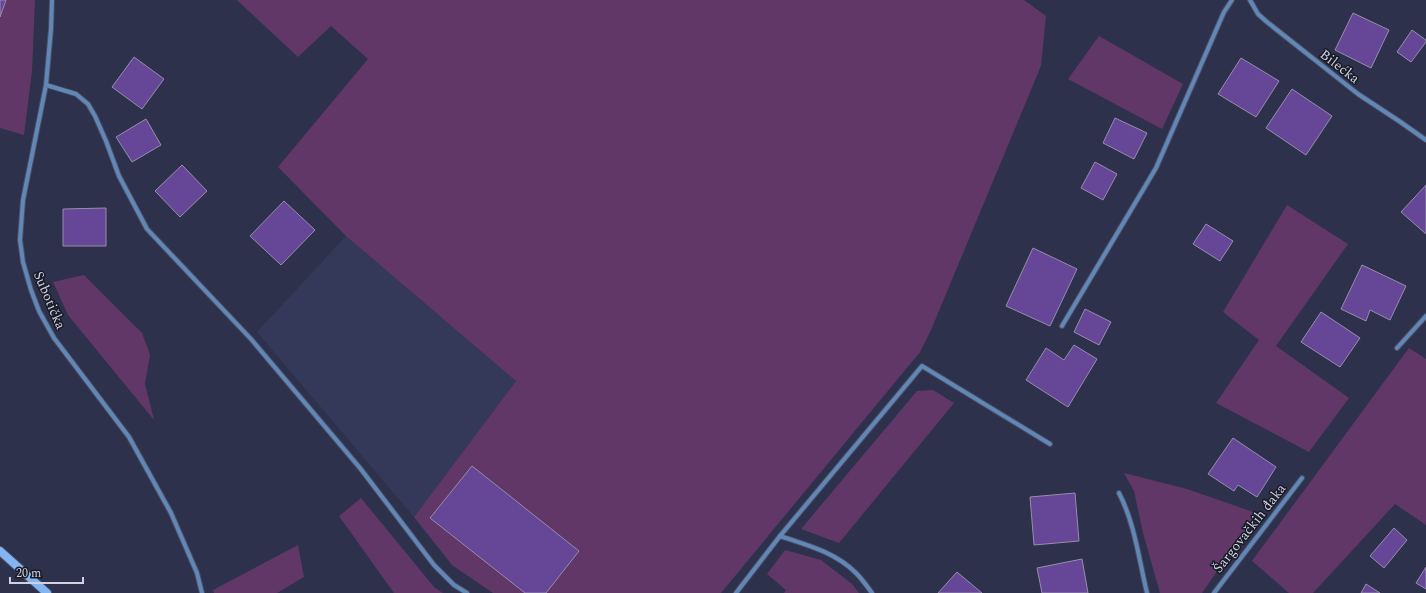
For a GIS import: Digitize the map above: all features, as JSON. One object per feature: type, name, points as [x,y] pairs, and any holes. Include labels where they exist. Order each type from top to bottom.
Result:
[{"type":"street","name":"Subotička","points":[[52,0],[46,85],[23,200],[20,233],[23,262],[30,290],[39,311],[54,338],[129,437],[171,513],[196,573],[202,593]]},
{"type":"street","points":[[1062,326],[1156,168],[1224,12],[1232,0]]},
{"type":"street","name":"Bilećka","points":[[1250,0],[1258,14],[1267,22],[1358,94],[1399,120],[1426,140]]},
{"type":"street","points":[[46,85],[76,94],[88,104],[96,116],[119,176],[147,229],[251,339],[360,468],[434,565],[454,585],[467,593]]},
{"type":"street","points":[[1398,348],[1426,316]]},
{"type":"street","points":[[736,593],[780,536],[922,366],[1050,444]]},
{"type":"street","name":"Šargovačkih đaka","points":[[1214,593],[1302,478]]},
{"type":"street","points":[[1119,493],[1126,506],[1132,526],[1147,593]]},
{"type":"street","points":[[780,536],[828,552],[838,558],[857,573],[872,593]]},
{"type":"street","points":[[0,551],[47,593]]},
{"type":"shaded area","points":[[0,0],[35,0],[32,71],[24,135],[0,128]]},
{"type":"shaded area","points":[[237,0],[1024,0],[1046,16],[1041,66],[931,330],[920,352],[721,593],[493,593],[452,565],[414,517],[516,381],[346,236],[278,167],[368,59],[331,26],[298,57]]},
{"type":"shaded area","points":[[1099,36],[1183,84],[1162,129],[1068,79]]},
{"type":"shaded area","points":[[1287,205],[1348,244],[1276,346],[1349,398],[1309,452],[1216,403],[1259,340],[1223,312]]},
{"type":"shaded area","points":[[346,236],[516,381],[414,517],[257,332]]},
{"type":"shaded area","points":[[84,275],[142,333],[150,355],[145,384],[154,420],[68,315],[53,282]]},
{"type":"shaded area","points":[[1409,348],[1426,359],[1426,525],[1395,504],[1313,593],[1289,593],[1252,561]]},
{"type":"shaded area","points":[[933,390],[954,403],[839,543],[801,529],[917,391]]},
{"type":"shaded area","points":[[1124,473],[1187,489],[1259,514],[1202,593],[1160,593],[1143,533],[1134,491]]},
{"type":"shaded area","points":[[361,498],[434,587],[443,593],[394,593],[339,516]]},
{"type":"shaded area","points":[[298,545],[304,577],[277,593],[214,593],[213,590]]},
{"type":"shaded area","points":[[785,550],[821,560],[852,584],[859,593],[784,593],[786,590],[767,574]]},
{"type":"building","points":[[0,0],[6,0],[0,17]]},
{"type":"building","points":[[1353,13],[1389,30],[1371,68],[1335,50]]},
{"type":"building","points":[[1412,30],[1426,40],[1426,42],[1411,62],[1397,52]]},
{"type":"building","points":[[134,57],[164,79],[142,109],[112,87]]},
{"type":"building","points":[[1241,58],[1279,81],[1256,117],[1218,94]]},
{"type":"building","points":[[1292,89],[1332,116],[1306,155],[1266,128]]},
{"type":"building","points":[[1115,118],[1147,133],[1134,159],[1103,143]]},
{"type":"building","points":[[146,119],[161,145],[132,162],[116,137]]},
{"type":"building","points":[[1095,162],[1117,174],[1103,200],[1081,188]]},
{"type":"building","points":[[182,165],[207,191],[180,217],[155,191]]},
{"type":"building","points":[[1426,185],[1426,234],[1401,212]]},
{"type":"building","points":[[284,201],[315,230],[281,265],[250,236]]},
{"type":"building","points":[[106,208],[106,246],[63,246],[63,209]]},
{"type":"building","points":[[1206,224],[1233,241],[1220,261],[1193,244]]},
{"type":"building","points":[[1033,248],[1077,269],[1050,326],[1006,306]]},
{"type":"building","points":[[1362,265],[1406,286],[1390,320],[1370,310],[1366,321],[1341,309]]},
{"type":"building","points":[[1085,309],[1111,322],[1099,345],[1074,332]]},
{"type":"building","points":[[1321,312],[1360,338],[1340,367],[1301,342]]},
{"type":"building","points":[[1074,345],[1097,359],[1068,407],[1026,380],[1046,348],[1064,360]]},
{"type":"building","points":[[1233,438],[1276,467],[1257,497],[1238,485],[1234,491],[1208,474]]},
{"type":"building","points":[[472,466],[579,551],[546,593],[525,593],[430,518]]},
{"type":"building","points":[[1075,493],[1079,541],[1034,545],[1030,497]]},
{"type":"building","points":[[1394,528],[1407,540],[1384,568],[1370,556]]},
{"type":"building","points":[[1082,559],[1088,593],[1042,593],[1037,568]]},
{"type":"building","points":[[1426,567],[1426,589],[1416,583]]},
{"type":"building","points":[[957,572],[982,593],[938,593]]},
{"type":"building","points":[[1366,584],[1380,593],[1361,593]]}]
